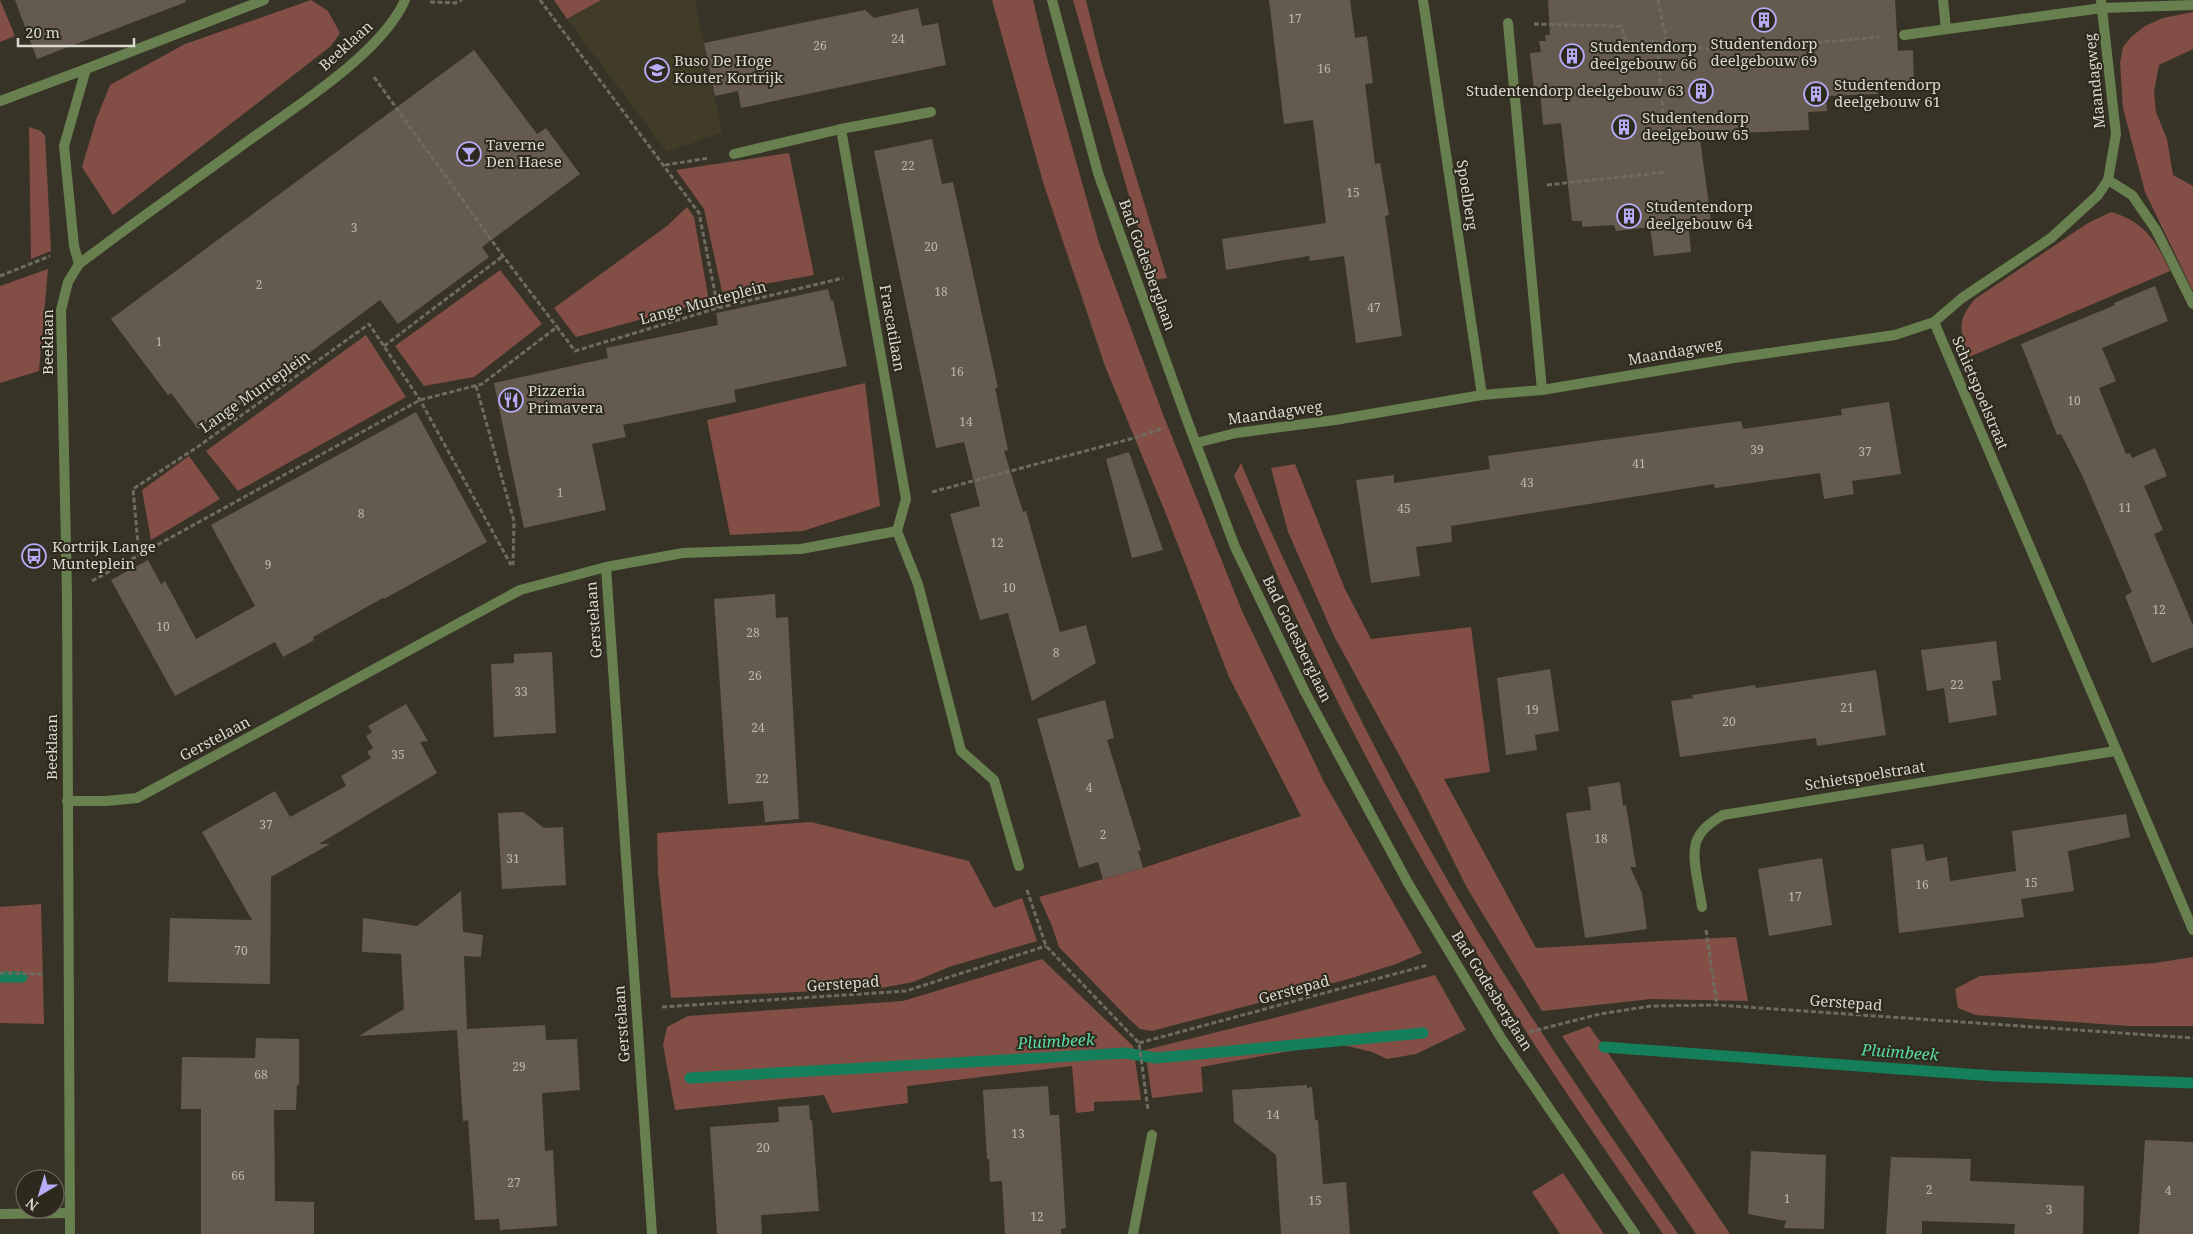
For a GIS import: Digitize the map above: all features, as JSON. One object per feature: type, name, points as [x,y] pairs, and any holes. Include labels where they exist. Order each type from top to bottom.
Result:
[{"type":"street","points":[[0,101],[86,70],[264,0]]},
{"type":"street","name":"Bad Godesberglaan","points":[[1052,0],[1098,173],[1187,420],[1235,546],[1305,692],[1408,883],[1501,1038],[1635,1234]]},
{"type":"street","name":"Spoelberg","points":[[1423,0],[1482,395]]},
{"type":"street","points":[[1943,0],[1946,29]]},
{"type":"street","name":"Beeklaan","points":[[70,1234],[67,974],[67,594],[62,310],[68,282],[79,264],[317,92],[359,57],[388,28],[405,1]]},
{"type":"street","points":[[1904,35],[2102,4],[2193,5]]},
{"type":"street","name":"Maandagweg","points":[[1196,443],[1236,433],[1335,420],[1482,395],[1542,390],[1734,358],[1895,335],[1934,322],[1962,298],[2051,238],[2098,195],[2108,180],[2116,134],[2102,4]]},
{"type":"street","points":[[1508,23],[1542,390]]},
{"type":"street","points":[[79,264],[74,246],[64,146],[86,70]]},
{"type":"street","points":[[734,154],[841,129],[931,112]]},
{"type":"street","name":"Frascatilaan","points":[[841,129],[868,273],[906,499],[897,531]]},
{"type":"street","points":[[2108,180],[2132,195],[2156,230],[2193,304]]},
{"type":"street","name":"Schietspoelstraat","points":[[1934,322],[2115,751],[2193,930]]},
{"type":"street","points":[[606,567],[683,553],[800,549],[897,531],[918,584],[961,752],[994,780],[1019,866]]},
{"type":"street","name":"Gerstelaan","points":[[67,801],[106,801],[137,798],[520,590],[606,567],[652,1234]]},
{"type":"street","name":"Schietspoelstraat","points":[[1702,907],[1695,861],[1696,840],[1707,826],[1722,815],[2115,751]]},
{"type":"street","points":[[1133,1234],[1152,1135]]},
{"type":"street","points":[[0,1214],[69,1213]]},
{"type":"path","points":[[405,1],[455,3],[462,0]]},
{"type":"path","points":[[540,0],[699,213],[718,308]]},
{"type":"path","points":[[1658,0],[1667,42]]},
{"type":"path","points":[[1508,23],[1621,26],[1626,42],[1667,42],[1722,51],[1904,35]]},
{"type":"path","points":[[1657,42],[1663,113]]},
{"type":"path","name":"Lange Munteplein","points":[[359,57],[503,256],[575,351],[718,308],[868,273]]},
{"type":"path","points":[[665,165],[734,154]]},
{"type":"path","points":[[1524,187],[1666,172]]},
{"type":"path","points":[[0,276],[74,246]]},
{"type":"path","points":[[384,346],[503,256]]},
{"type":"path","name":"Lange Munteplein","points":[[139,555],[133,489],[196,448],[369,324],[420,400],[513,569],[514,521],[476,386]]},
{"type":"path","points":[[67,594],[420,400],[482,384],[558,327]]},
{"type":"path","points":[[906,499],[1134,438],[1187,420]]},
{"type":"path","points":[[1019,866],[1046,946],[1139,1043],[1152,1135]]},
{"type":"path","points":[[1702,907],[1717,1005]]},
{"type":"path","name":"Gerstepad","points":[[635,1009],[906,991],[1046,946]]},
{"type":"path","name":"Gerstepad","points":[[1139,1043],[1454,959]]},
{"type":"path","points":[[0,973],[67,974]]},
{"type":"path","name":"Gerstepad","points":[[1501,1038],[1600,1014],[1651,1006],[1717,1005],[2193,1038]]},
{"type":"shaded area","points":[[0,0],[15,36],[0,42]]},
{"type":"shaded area","points":[[311,0],[328,11],[340,33],[331,46],[113,215],[82,167],[96,120],[110,85],[185,44]]},
{"type":"shaded area","points":[[554,0],[601,0],[567,19]]},
{"type":"shaded area","name":"Buso De Hoge Kouter Kortrijk","points":[[601,0],[695,0],[722,133],[667,152],[567,19]]},
{"type":"shaded area","points":[[992,0],[1033,0],[1047,58],[1099,243],[1164,417],[1242,611],[1324,782],[1422,953],[1396,964],[1345,980],[1152,1031],[1140,1029],[1059,947],[1039,897],[1143,868],[1301,816],[1229,677],[1166,514],[1105,366],[1043,182]]},
{"type":"shaded area","points":[[1073,0],[1086,0],[1101,62],[1167,278],[1153,280]]},
{"type":"shaded area","points":[[2193,12],[2193,49],[2159,65],[2154,92],[2156,112],[2167,139],[2173,175],[2193,186],[2193,291],[2145,192],[2123,108],[2120,63],[2123,47],[2131,37],[2145,26],[2163,18]]},
{"type":"shaded area","points":[[29,127],[41,131],[45,136],[51,251],[31,259]]},
{"type":"shaded area","points":[[789,153],[814,275],[722,292],[704,209],[676,170]]},
{"type":"shaded area","points":[[687,207],[694,217],[709,301],[576,337],[554,308],[667,226]]},
{"type":"shaded area","points":[[2111,212],[2133,221],[2148,234],[2160,251],[2170,271],[1969,357],[1963,340],[1961,326],[1965,314],[1975,299],[2088,223]]},
{"type":"shaded area","points":[[48,269],[39,371],[0,383],[0,286]]},
{"type":"shaded area","points":[[500,270],[542,324],[474,377],[424,386],[395,346]]},
{"type":"shaded area","points":[[366,335],[406,397],[238,491],[206,451]]},
{"type":"shaded area","points":[[865,383],[880,506],[803,531],[730,535],[707,420]]},
{"type":"shaded area","points":[[189,456],[220,499],[151,540],[142,490]]},
{"type":"shaded area","points":[[1241,463],[1279,549],[1337,671],[1432,854],[1523,1004],[1678,1234],[1663,1234],[1586,1122],[1535,1046],[1417,851],[1332,691],[1292,609],[1234,476]]},
{"type":"shaded area","points":[[1295,464],[1345,589],[1371,639],[1471,627],[1490,772],[1444,779],[1536,948],[1736,937],[1748,1001],[1651,999],[1542,1011],[1467,888],[1415,784],[1334,636],[1288,532],[1271,468]]},
{"type":"shaded area","points":[[811,822],[969,861],[994,908],[1022,898],[1037,941],[949,967],[913,982],[881,988],[671,998],[658,873],[657,833]]},
{"type":"shaded area","points":[[41,904],[44,1024],[0,1023],[0,907]]},
{"type":"shaded area","points":[[2193,957],[2193,1026],[2129,1026],[1976,1015],[1958,1008],[1955,989],[1980,976],[2155,963]]},
{"type":"shaded area","points":[[1042,959],[1133,1046],[1141,1100],[1094,1102],[1094,1111],[1076,1113],[1072,1066],[907,1086],[908,1103],[832,1113],[824,1095],[675,1110],[663,1045],[667,1027],[688,1016],[903,1001]]},
{"type":"shaded area","points":[[1435,975],[1466,1030],[1416,1054],[1387,1059],[1372,1052],[1335,1043],[1201,1067],[1203,1092],[1152,1098],[1145,1050]]},
{"type":"shaded area","points":[[1589,1026],[1730,1234],[1696,1234],[1562,1036]]},
{"type":"shaded area","points":[[1563,1173],[1604,1234],[1560,1234],[1532,1192]]},
{"type":"building","points":[[15,0],[185,0],[186,2],[37,59]]},
{"type":"building","points":[[1269,0],[1350,0],[1355,38],[1367,36],[1373,83],[1365,84],[1375,164],[1380,163],[1389,215],[1385,216],[1402,336],[1356,343],[1344,256],[1310,261],[1309,256],[1226,270],[1222,239],[1326,223],[1313,120],[1284,124]]},
{"type":"building","points":[[1548,0],[1895,0],[1898,51],[1913,50],[1914,87],[1877,90],[1878,94],[1826,96],[1827,111],[1808,112],[1809,130],[1715,134],[1715,139],[1700,139],[1712,227],[1689,230],[1691,252],[1654,256],[1650,227],[1616,231],[1614,225],[1582,227],[1582,221],[1572,221],[1561,123],[1543,125],[1540,90],[1534,91],[1530,53],[1541,52],[1539,41],[1546,41],[1545,35],[1550,35]]},
{"type":"building","points":[[918,8],[922,26],[938,23],[946,65],[741,108],[738,91],[715,96],[704,43],[865,10],[874,18]]},
{"type":"building","points":[[474,50],[537,134],[546,128],[580,174],[482,247],[489,257],[398,324],[380,300],[226,415],[222,411],[198,429],[171,393],[168,395],[111,319]]},
{"type":"building","points":[[932,139],[942,184],[953,182],[998,388],[995,388],[1008,450],[1004,451],[1023,512],[1026,511],[1060,632],[1086,625],[1096,663],[1032,701],[1008,613],[980,620],[950,514],[980,506],[964,442],[936,448],[874,151]]},
{"type":"building","points":[[2155,286],[2168,321],[2102,348],[2116,381],[2099,388],[2126,454],[2130,453],[2132,458],[2155,448],[2167,476],[2144,486],[2163,530],[2154,534],[2193,625],[2193,647],[2152,663],[2125,596],[2132,592],[2082,475],[2061,434],[2057,435],[2021,344],[2115,305],[2114,303]]},
{"type":"building","points":[[828,289],[831,301],[833,300],[847,366],[734,390],[736,402],[623,425],[626,437],[592,444],[606,510],[524,528],[494,383],[608,358],[606,348],[718,325],[716,313]]},
{"type":"building","points":[[1889,402],[1901,474],[1852,481],[1854,494],[1824,499],[1820,473],[1715,488],[1714,484],[1451,526],[1452,542],[1416,547],[1420,576],[1371,583],[1356,480],[1394,475],[1394,483],[1490,469],[1488,456],[1741,421],[1743,429],[1842,415],[1841,409]]},
{"type":"building","points":[[416,412],[487,542],[313,637],[314,640],[283,657],[275,642],[175,696],[111,580],[148,560],[161,584],[165,581],[196,639],[255,606],[211,525]]},
{"type":"building","points":[[1129,452],[1163,550],[1132,558],[1106,459]]},
{"type":"building","points":[[775,594],[776,618],[788,617],[799,819],[765,822],[763,801],[728,804],[714,599]]},
{"type":"building","points":[[1996,641],[2001,680],[1992,681],[1997,715],[1949,723],[1944,688],[1927,691],[1921,650]]},
{"type":"building","points":[[552,652],[556,733],[494,737],[491,664],[514,663],[514,654]]},
{"type":"building","points":[[1550,669],[1559,731],[1535,735],[1537,750],[1506,755],[1497,678]]},
{"type":"building","points":[[1876,670],[1886,735],[1817,746],[1816,738],[1680,757],[1671,701],[1693,698],[1692,695],[1755,685],[1756,688]]},
{"type":"building","points":[[1105,700],[1114,738],[1107,740],[1141,850],[1138,851],[1143,868],[1103,879],[1098,862],[1079,868],[1037,719]]},
{"type":"building","points":[[406,704],[428,741],[420,742],[437,773],[319,844],[330,844],[271,877],[270,984],[168,982],[170,918],[252,920],[202,832],[275,791],[290,817],[346,786],[341,776],[371,758],[367,752],[373,748],[366,736],[372,732],[368,726]]},
{"type":"building","points":[[1620,782],[1623,806],[1626,805],[1636,867],[1630,867],[1642,893],[1647,929],[1585,938],[1566,813],[1591,810],[1588,787]]},
{"type":"building","points":[[523,812],[544,828],[563,827],[566,885],[502,889],[498,813]]},
{"type":"building","points":[[2126,814],[2130,837],[2068,851],[2074,891],[2021,899],[2024,917],[1899,933],[1891,849],[1923,844],[1926,861],[1947,857],[1950,881],[2016,871],[2012,831]]},
{"type":"building","points":[[1822,858],[1832,925],[1769,936],[1758,869]]},
{"type":"building","points":[[461,891],[463,932],[483,935],[481,957],[464,956],[467,1029],[545,1025],[546,1040],[577,1039],[580,1090],[542,1093],[545,1151],[553,1150],[557,1226],[500,1230],[499,1219],[475,1220],[468,1120],[463,1121],[457,1030],[359,1036],[404,1009],[401,954],[362,952],[363,918],[417,926]]},
{"type":"building","points":[[256,1038],[299,1039],[299,1085],[297,1085],[296,1110],[274,1110],[275,1201],[314,1202],[314,1234],[201,1234],[201,1109],[181,1109],[182,1057],[255,1058]]},
{"type":"building","points":[[1307,1085],[1307,1088],[1312,1087],[1315,1120],[1318,1120],[1323,1184],[1346,1182],[1350,1234],[1281,1234],[1276,1155],[1234,1122],[1232,1090]]},
{"type":"building","points":[[1048,1086],[1050,1115],[1059,1115],[1066,1228],[1061,1229],[1061,1234],[1005,1234],[1002,1181],[990,1182],[983,1090]]},
{"type":"building","points":[[809,1105],[810,1120],[812,1120],[819,1211],[761,1215],[762,1234],[717,1234],[710,1127],[779,1122],[778,1107]]},
{"type":"building","points":[[2145,1140],[2193,1142],[2193,1234],[2139,1234]]},
{"type":"building","points":[[1751,1151],[1826,1155],[1824,1229],[1784,1228],[1786,1221],[1748,1214]]},
{"type":"building","points":[[1891,1157],[1971,1159],[1970,1181],[2084,1186],[2083,1234],[2014,1234],[2015,1224],[1922,1221],[1922,1234],[1886,1234]]},
{"type":"waterway","name":"Pluimbeek","points":[[0,977],[22,977]]},
{"type":"waterway","name":"Pluimbeek","points":[[690,1078],[1125,1053],[1156,1058],[1423,1033]]},
{"type":"waterway","name":"Pluimbeek","points":[[1604,1047],[1994,1076],[2193,1083]]},
{"type":"place","name":"Studentendorp deelgebouw 69","points":[[1764,20]]},
{"type":"place","name":"Studentendorp deelgebouw 66","points":[[1572,56]]},
{"type":"place","name":"Buso De Hoge Kouter Kortrijk","points":[[657,70]]},
{"type":"place","name":"Studentendorp deelgebouw 63","points":[[1701,91]]},
{"type":"place","name":"Studentendorp deelgebouw 61","points":[[1816,94]]},
{"type":"place","name":"Studentendorp deelgebouw 65","points":[[1624,127]]},
{"type":"place","name":"Taverne Den Haese","points":[[469,154]]},
{"type":"place","name":"Studentendorp deelgebouw 64","points":[[1629,216]]},
{"type":"place","name":"Pizzeria Primavera","points":[[511,400]]},
{"type":"place","name":"Kortrijk Lange Munteplein","points":[[34,556]]}]
